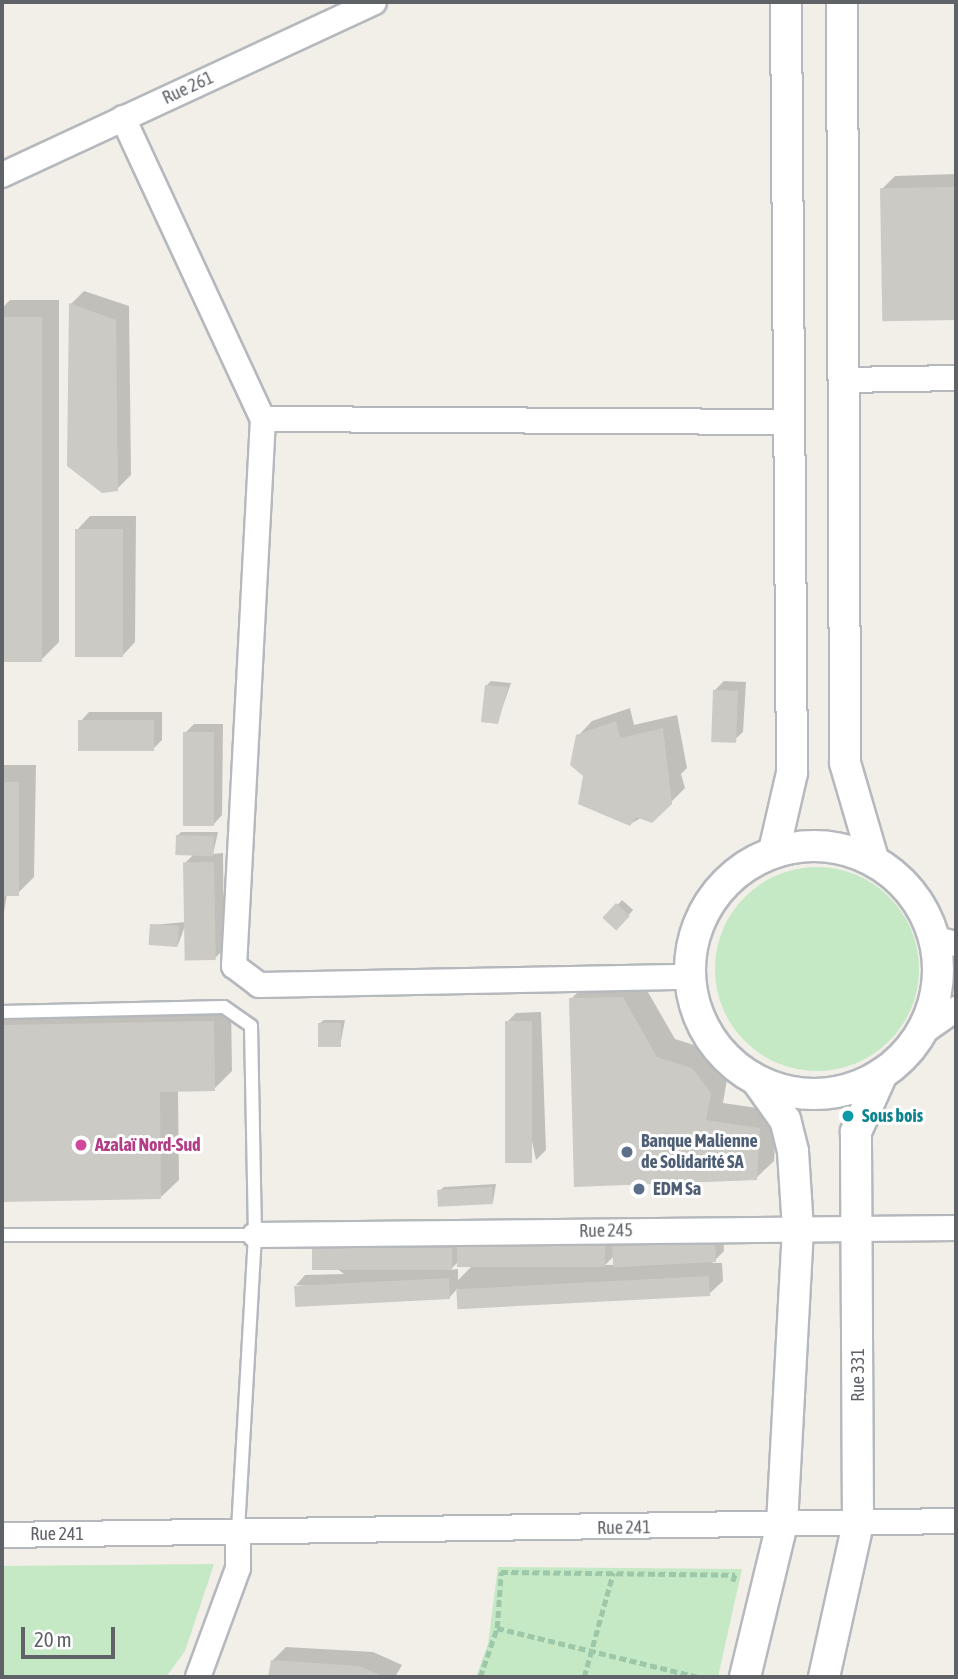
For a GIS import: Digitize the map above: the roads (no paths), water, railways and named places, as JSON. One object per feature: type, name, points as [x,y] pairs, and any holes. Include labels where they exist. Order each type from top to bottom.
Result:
[{"type":"street","name":"Rue 261","points":[[2,175],[374,2]]},
{"type":"street","points":[[774,852],[793,773],[786,2]]},
{"type":"street","points":[[842,2],[845,763],[873,859]]},
{"type":"street","points":[[123,118],[263,419],[234,966],[242,975],[259,985],[690,977]]},
{"type":"street","points":[[844,380],[956,378]]},
{"type":"street","points":[[263,419],[789,422]]},
{"type":"street","points":[[745,1677],[782,1524],[798,1230],[793,1151],[785,1120],[758,1082],[709,1039],[690,977],[694,937],[711,900],[738,871],[774,852],[807,844],[873,859],[908,888],[946,941],[935,1003],[922,1033]]},
{"type":"street","points":[[758,1082],[821,1095],[882,1074],[922,1033],[956,1009]]},
{"type":"street","name":"Rue 331","points":[[824,1677],[859,1524],[859,1229],[856,1132],[882,1074]]},
{"type":"street","name":"Rue 245","points":[[255,1235],[956,1228]]},
{"type":"street","name":"Rue 241","points":[[2,1535],[293,1535],[956,1521]]},
{"type":"street","points":[[198,1677],[239,1568],[238,1533]]},
{"type":"lane","points":[[2,1012],[224,1007],[238,1012],[251,1026],[255,1235],[238,1533]]},
{"type":"lane","points":[[2,1235],[255,1235]]},
{"type":"place","name":"Sous bois","points":[[848,1116]]},
{"type":"place","name":"Azalaï Nord-Sud","points":[[81,1145]]},
{"type":"place","name":"Banque Malienne de Solidarité SA","points":[[627,1152]]},
{"type":"place","name":"EDM Sa","points":[[639,1189]]}]
